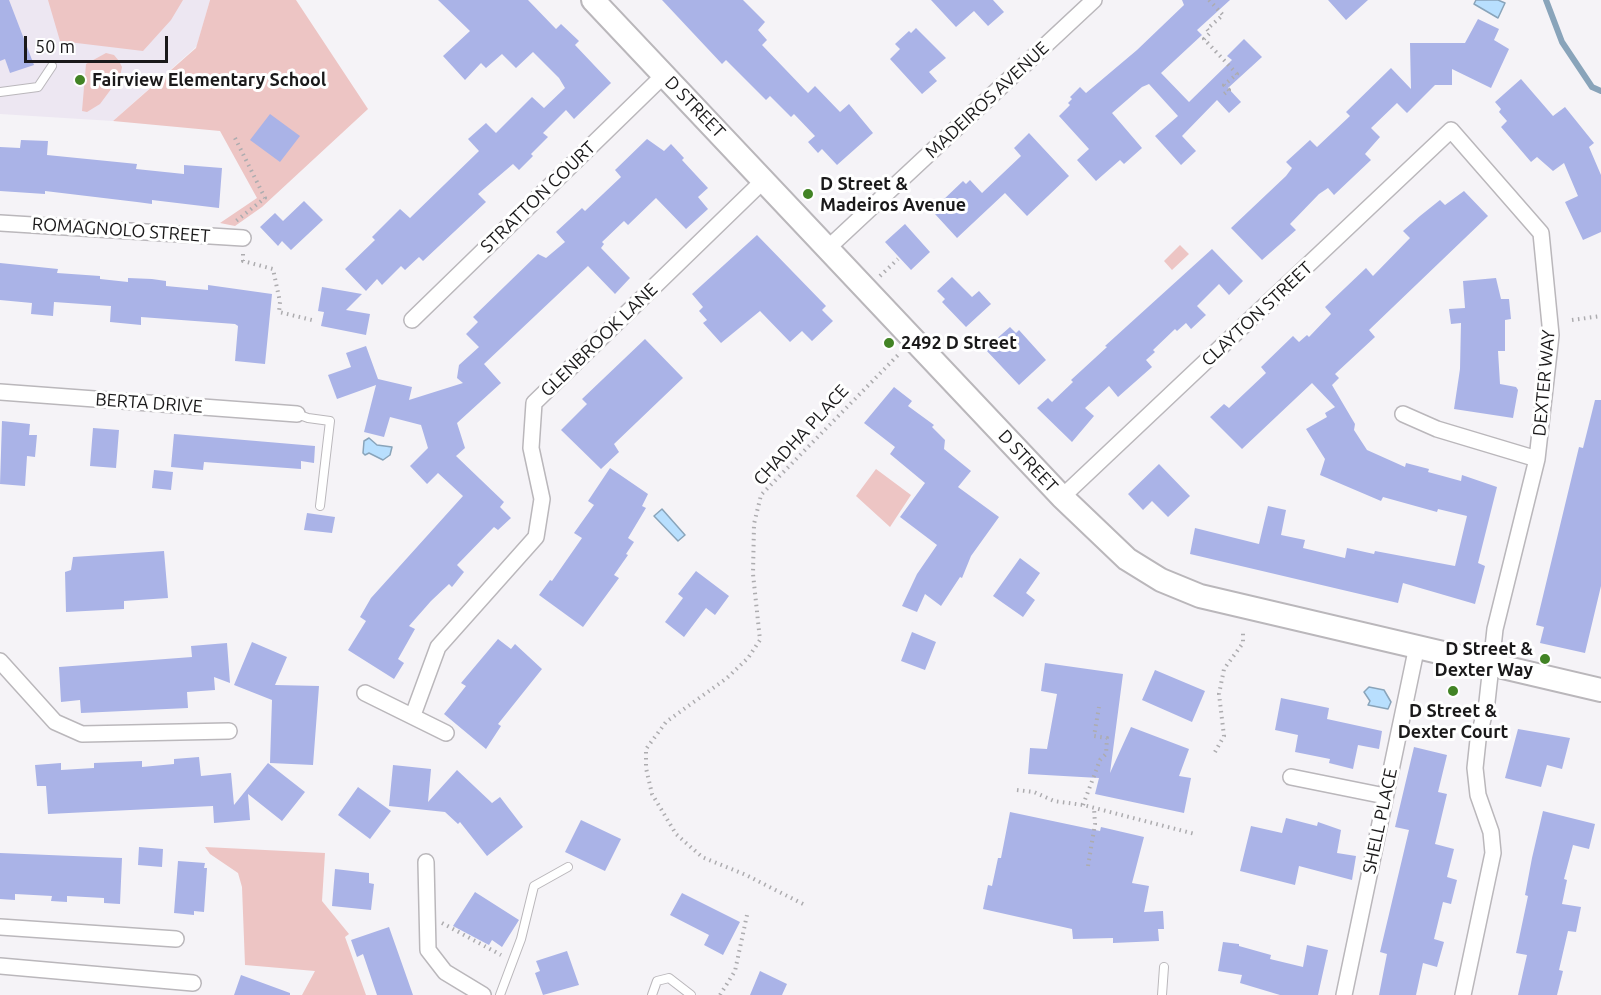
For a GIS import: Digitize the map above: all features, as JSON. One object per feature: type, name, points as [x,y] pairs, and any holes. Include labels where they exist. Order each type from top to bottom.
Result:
[{"type":"main road","name":"D STREET","points":[[593,0],[1062,497],[1127,559],[1161,580],[1200,596],[1601,690]]},
{"type":"street","name":"MADEIROS AVENUE","points":[[828,248],[1094,0]]},
{"type":"street","name":"STRATTON COURT","points":[[412,320],[664,75]]},
{"type":"street","name":"DEXTER WAY","points":[[1451,130],[1541,233],[1551,335],[1537,459],[1495,629],[1487,702],[1475,768],[1478,795],[1491,832],[1493,853],[1463,995]]},
{"type":"street","name":"CLAYTON STREET","points":[[1062,497],[1451,130]]},
{"type":"street","name":"GLENBROOK LANE","points":[[413,715],[438,647],[536,537],[542,499],[531,448],[534,403],[764,180]]},
{"type":"street","name":"ROMAGNOLO STREET","points":[[0,223],[235,238]]},
{"type":"street","name":"BERTA DRIVE","points":[[0,392],[297,414]]},
{"type":"street","points":[[1403,414],[1437,429],[1537,459]]},
{"type":"street","name":"SHELL PLACE","points":[[1344,995],[1417,646]]},
{"type":"street","points":[[0,661],[55,722],[82,734],[230,731]]},
{"type":"street","points":[[366,693],[446,733]]},
{"type":"street","points":[[1291,777],[1385,796]]},
{"type":"street","points":[[426,862],[428,950],[445,972],[483,995]]},
{"type":"street","points":[[0,927],[176,939]]},
{"type":"street","points":[[0,966],[193,983]]},
{"type":"lane","points":[[0,92],[38,87],[52,66]]},
{"type":"lane","points":[[297,414],[330,421],[320,506]]},
{"type":"lane","points":[[500,995],[513,961],[534,886],[567,867]]},
{"type":"lane","points":[[1162,995],[1164,967]]},
{"type":"lane","points":[[652,995],[657,981],[669,978],[691,995]]},
{"type":"path","points":[[1209,0],[1224,15],[1207,29],[1210,33],[1204,39],[1237,74],[1224,85],[1229,90],[1224,94]]},
{"type":"path","points":[[235,138],[265,198],[228,227],[235,238],[243,261],[273,270],[280,302],[279,312],[316,321]]},
{"type":"path","points":[[880,276],[898,259]]},
{"type":"path","points":[[1572,320],[1601,316]]},
{"type":"path","name":"CHADHA PLACE","points":[[803,904],[702,857],[676,834],[652,794],[646,768],[646,749],[666,722],[727,678],[748,658],[760,640],[753,574],[754,525],[761,495],[914,340]]},
{"type":"path","points":[[1215,752],[1224,736],[1220,694],[1224,669],[1243,643],[1243,631]]},
{"type":"path","points":[[1083,805],[1100,760],[1106,754],[1107,738],[1094,736],[1099,707]]},
{"type":"path","points":[[1017,790],[1034,792],[1054,801],[1083,805],[1195,834]]},
{"type":"path","points":[[1088,866],[1095,824],[1094,808]]},
{"type":"path","points":[[428,915],[513,961]]},
{"type":"path","points":[[720,995],[735,971],[747,915]]},
{"type":"shaded area","name":"Fairview Elementary School","points":[[0,0],[210,0],[197,46],[113,121],[0,114]]},
{"type":"shaded area","points":[[48,0],[183,0],[171,20],[143,51],[60,41]]},
{"type":"shaded area","points":[[210,0],[296,0],[368,109],[262,207],[235,226],[220,223],[257,198],[220,131],[113,121],[196,48]]},
{"type":"shaded area","points":[[106,53],[114,55],[119,61],[122,67],[120,77],[100,104],[87,112],[82,111],[86,64]]},
{"type":"shaded area","points":[[1180,245],[1189,254],[1172,270],[1164,261]]},
{"type":"shaded area","points":[[876,469],[911,495],[890,527],[856,496]]},
{"type":"shaded area","points":[[205,847],[325,853],[322,901],[349,934],[345,937],[366,995],[302,995],[315,971],[245,965],[242,887],[238,873],[210,854]]},
{"type":"water","points":[[1476,0],[1498,0],[1505,3],[1498,18],[1474,4]]},
{"type":"water","points":[[369,438],[377,445],[392,447],[390,455],[383,460],[369,453],[365,455],[363,453],[364,441]]},
{"type":"water","points":[[662,509],[685,535],[678,541],[654,516]]},
{"type":"water","points":[[1369,687],[1384,690],[1391,702],[1388,709],[1368,705],[1370,701],[1364,692]]},
{"type":"building","points":[[0,0],[9,0],[34,65],[10,73],[5,59],[0,61]]},
{"type":"building","points":[[438,0],[528,0],[556,29],[561,24],[579,41],[575,45],[611,83],[574,119],[566,110],[543,133],[548,137],[531,154],[533,156],[519,170],[513,164],[478,194],[486,202],[423,261],[419,257],[405,270],[401,266],[382,285],[377,279],[366,291],[345,269],[375,240],[372,237],[400,209],[410,218],[479,151],[468,139],[486,123],[496,133],[532,97],[544,108],[565,88],[559,78],[533,52],[516,68],[502,54],[486,68],[481,63],[465,80],[443,56],[470,31]]},
{"type":"building","points":[[662,0],[743,0],[765,22],[758,30],[767,40],[762,45],[808,93],[815,86],[840,112],[849,104],[873,133],[837,165],[822,149],[818,153],[808,142],[815,136],[794,114],[791,117],[770,96],[766,100],[726,60],[722,64]]},
{"type":"building","points":[[931,0],[993,0],[1004,12],[988,26],[974,11],[956,27]]},
{"type":"building","points":[[1182,0],[1230,0],[1197,30],[1202,35],[1161,73],[1189,102],[1232,60],[1227,56],[1244,39],[1262,57],[1228,88],[1241,102],[1229,113],[1217,100],[1182,136],[1196,151],[1181,165],[1155,136],[1178,116],[1149,84],[1142,87],[1112,113],[1142,148],[1124,164],[1120,160],[1096,181],[1077,160],[1089,149],[1059,116],[1070,105],[1068,103],[1072,99],[1070,97],[1080,87],[1086,93],[1137,50],[1184,5]]},
{"type":"building","points":[[1328,0],[1368,0],[1346,20]]},
{"type":"building","points":[[1478,19],[1499,29],[1494,40],[1509,49],[1491,88],[1452,69],[1452,85],[1435,85],[1407,113],[1397,103],[1371,128],[1380,137],[1365,154],[1371,160],[1334,195],[1328,188],[1319,194],[1290,224],[1296,230],[1262,260],[1231,228],[1286,176],[1292,168],[1286,162],[1310,140],[1317,147],[1350,116],[1346,112],[1391,68],[1411,89],[1410,43],[1465,43]]},
{"type":"building","points":[[916,28],[946,58],[929,72],[937,81],[922,94],[890,59],[900,49],[895,44],[909,31],[911,33]]},
{"type":"building","points":[[1521,79],[1553,116],[1565,107],[1594,143],[1589,147],[1601,175],[1601,232],[1583,240],[1565,202],[1578,196],[1564,163],[1553,171],[1537,157],[1531,162],[1501,127],[1507,121],[1499,112],[1501,109],[1495,102]]},
{"type":"building","points":[[270,114],[300,136],[280,162],[250,140]]},
{"type":"building","points":[[1029,133],[1069,176],[1027,216],[1005,193],[957,238],[935,214],[945,205],[942,201],[963,181],[966,184],[970,180],[982,193],[1021,156],[1014,148]]},
{"type":"building","points":[[647,139],[664,151],[671,144],[684,158],[682,160],[708,188],[698,197],[708,209],[686,229],[656,198],[628,225],[624,221],[602,242],[604,244],[601,248],[630,278],[615,294],[588,266],[484,364],[501,383],[457,423],[465,448],[456,456],[504,502],[500,507],[511,518],[498,530],[494,527],[457,565],[464,572],[452,587],[449,584],[431,601],[409,626],[415,629],[398,659],[404,663],[394,679],[348,650],[366,621],[360,617],[371,598],[463,496],[438,473],[427,484],[410,466],[428,448],[421,425],[390,417],[384,437],[364,432],[376,385],[337,399],[328,375],[351,367],[346,353],[366,346],[378,379],[412,387],[409,400],[463,383],[457,378],[459,365],[479,347],[466,334],[478,322],[473,317],[538,254],[546,258],[565,242],[556,232],[582,208],[585,211],[621,177],[615,170]]},
{"type":"building","points":[[21,140],[48,141],[47,155],[137,164],[136,169],[184,174],[184,165],[222,168],[219,208],[152,200],[152,204],[45,191],[45,194],[0,191],[0,147],[20,148]]},
{"type":"building","points":[[1464,191],[1488,216],[1369,330],[1375,337],[1335,374],[1339,378],[1332,385],[1355,424],[1354,430],[1367,450],[1405,467],[1406,463],[1461,481],[1462,475],[1497,487],[1478,563],[1485,566],[1475,604],[1403,583],[1398,603],[1190,554],[1195,528],[1259,544],[1268,506],[1286,510],[1281,535],[1305,540],[1303,548],[1345,558],[1347,548],[1374,554],[1375,551],[1455,566],[1467,516],[1438,509],[1437,512],[1383,497],[1381,501],[1320,475],[1325,459],[1306,429],[1327,417],[1325,413],[1335,407],[1312,383],[1242,449],[1210,417],[1224,404],[1229,408],[1266,373],[1261,367],[1293,336],[1299,342],[1307,335],[1309,337],[1331,314],[1325,307],[1366,268],[1373,276],[1410,238],[1403,231],[1440,200],[1445,205]]},
{"type":"building","points":[[304,201],[323,220],[291,250],[282,241],[278,246],[260,227],[275,213],[283,221]]},
{"type":"building","points":[[905,224],[930,252],[911,270],[885,242]]},
{"type":"building","points":[[757,235],[826,306],[822,310],[833,321],[812,341],[802,331],[790,342],[760,311],[721,343],[703,323],[707,320],[699,311],[703,307],[692,294]]},
{"type":"building","points":[[1212,249],[1243,281],[1229,295],[1219,284],[1197,306],[1206,315],[1191,329],[1186,323],[1177,331],[1175,329],[1153,350],[1155,352],[1146,360],[1152,367],[1118,397],[1109,386],[1085,408],[1094,416],[1072,442],[1037,408],[1048,398],[1052,402],[1073,382],[1071,380],[1107,347],[1105,346]]},
{"type":"building","points":[[0,263],[58,269],[57,273],[100,276],[100,279],[128,282],[128,278],[152,279],[166,281],[166,286],[208,290],[208,285],[272,294],[265,364],[235,361],[238,326],[235,324],[141,317],[141,325],[110,322],[111,306],[54,302],[53,316],[31,314],[32,303],[0,300]]},
{"type":"building","points":[[952,277],[972,297],[979,291],[991,304],[966,327],[942,302],[945,299],[937,291]]},
{"type":"building","points":[[1496,278],[1501,299],[1509,299],[1511,319],[1505,320],[1505,351],[1498,351],[1500,384],[1516,387],[1518,390],[1513,418],[1454,409],[1460,369],[1461,323],[1451,324],[1449,309],[1465,308],[1463,281]]},
{"type":"building","points":[[322,287],[362,294],[346,310],[370,314],[366,335],[321,326],[324,312],[318,311]]},
{"type":"building","points":[[1010,327],[1016,333],[1019,330],[1046,360],[1019,385],[985,349]]},
{"type":"building","points":[[645,339],[683,378],[614,444],[619,452],[601,469],[561,430],[587,404],[582,399]]},
{"type":"building","points":[[894,387],[912,401],[908,406],[934,425],[932,427],[945,440],[944,449],[971,471],[958,487],[999,517],[971,556],[962,578],[960,577],[941,606],[925,594],[917,612],[902,606],[917,574],[937,545],[900,517],[925,483],[890,454],[895,447],[864,423]]},
{"type":"building","points":[[1595,400],[1601,400],[1601,586],[1585,653],[1540,643],[1544,627],[1536,625],[1579,447],[1583,448]]},
{"type":"building","points":[[2,421],[30,424],[29,435],[37,435],[35,457],[27,456],[25,486],[0,484]]},
{"type":"building","points":[[93,428],[119,430],[116,468],[90,466]]},
{"type":"building","points":[[174,434],[315,446],[314,463],[301,461],[301,469],[204,462],[203,470],[171,467]]},
{"type":"building","points":[[1159,464],[1190,496],[1168,517],[1152,501],[1143,510],[1128,494]]},
{"type":"building","points":[[610,468],[648,494],[642,506],[646,508],[628,538],[634,542],[614,575],[619,578],[583,627],[539,595],[550,580],[552,581],[582,538],[574,533],[594,505],[588,501]]},
{"type":"building","points":[[154,470],[173,472],[171,490],[152,488]]},
{"type":"building","points":[[307,513],[335,517],[332,533],[304,530]]},
{"type":"building","points":[[164,551],[168,598],[124,601],[124,609],[66,612],[65,572],[71,570],[73,557]]},
{"type":"building","points":[[1020,558],[1040,573],[1026,593],[1035,600],[1023,617],[993,596]]},
{"type":"building","points":[[696,571],[729,596],[715,615],[706,608],[684,637],[665,622],[683,598],[678,594]]},
{"type":"building","points":[[912,632],[936,642],[925,670],[901,661]]},
{"type":"building","points":[[498,639],[511,649],[515,644],[542,669],[498,724],[501,726],[486,749],[444,714],[466,686],[461,683]]},
{"type":"building","points":[[252,642],[287,657],[275,685],[319,686],[313,765],[270,763],[272,700],[234,685]]},
{"type":"building","points":[[227,643],[230,683],[214,677],[215,690],[187,692],[188,708],[81,713],[80,700],[61,702],[59,667],[192,657],[191,646]]},
{"type":"building","points":[[1045,663],[1123,674],[1110,773],[1131,727],[1189,749],[1179,776],[1191,778],[1184,813],[1095,794],[1099,778],[1028,774],[1030,748],[1047,749],[1057,694],[1041,691]]},
{"type":"building","points":[[1155,670],[1205,691],[1192,722],[1142,700]]},
{"type":"building","points":[[1281,698],[1329,708],[1327,719],[1382,731],[1379,749],[1358,745],[1353,769],[1329,763],[1330,759],[1295,752],[1298,735],[1275,730]]},
{"type":"building","points":[[1518,729],[1570,738],[1562,769],[1547,765],[1541,787],[1505,778]]},
{"type":"building","points":[[1414,747],[1447,755],[1438,792],[1447,794],[1435,844],[1454,849],[1447,877],[1457,880],[1451,904],[1443,902],[1434,939],[1444,942],[1437,967],[1423,963],[1416,995],[1379,995],[1387,954],[1380,952],[1409,830],[1395,827]]},
{"type":"building","points":[[199,757],[201,776],[231,773],[234,805],[268,763],[305,792],[282,821],[248,794],[250,820],[214,823],[213,806],[48,814],[46,786],[37,786],[35,765],[61,763],[61,770],[94,768],[94,763],[142,761],[142,767],[174,764],[174,759]]},
{"type":"building","points":[[393,765],[431,769],[428,802],[457,770],[492,803],[500,797],[523,827],[487,856],[460,822],[458,824],[445,812],[389,806]]},
{"type":"building","points":[[358,787],[391,811],[370,839],[338,815]]},
{"type":"building","points":[[1543,811],[1595,824],[1589,849],[1573,845],[1564,879],[1567,880],[1562,904],[1581,907],[1576,932],[1568,931],[1559,970],[1563,971],[1557,995],[1518,995],[1527,955],[1516,953],[1528,896],[1525,895],[1532,858]]},
{"type":"building","points":[[1010,812],[1100,831],[1101,827],[1144,837],[1132,883],[1149,886],[1144,912],[1163,911],[1164,929],[1158,929],[1159,941],[1113,943],[1113,938],[1073,939],[1072,929],[983,909],[988,885],[992,886],[998,858],[1001,858]]},
{"type":"building","points":[[1286,818],[1317,826],[1318,822],[1341,830],[1337,853],[1356,856],[1352,880],[1299,866],[1295,885],[1240,871],[1251,826],[1282,833]]},
{"type":"building","points":[[581,820],[621,839],[605,871],[565,852]]},
{"type":"building","points":[[139,847],[163,849],[162,867],[138,865]]},
{"type":"building","points":[[0,853],[122,858],[120,904],[104,903],[104,898],[67,896],[67,902],[51,901],[52,896],[15,894],[15,900],[0,899]]},
{"type":"building","points":[[178,861],[205,863],[204,868],[207,868],[204,912],[194,911],[194,915],[174,913]]},
{"type":"building","points":[[335,869],[369,873],[369,883],[374,884],[371,910],[332,906]]},
{"type":"building","points":[[475,892],[519,920],[502,947],[492,940],[489,945],[453,926]]},
{"type":"building","points":[[682,893],[740,922],[723,955],[704,945],[709,935],[670,915]]},
{"type":"building","points":[[389,927],[413,995],[377,995],[363,954],[357,957],[351,940]]},
{"type":"building","points":[[1223,942],[1239,944],[1239,946],[1271,955],[1270,959],[1303,967],[1307,945],[1328,950],[1318,995],[1280,995],[1240,983],[1242,975],[1218,971]]},
{"type":"building","points":[[567,951],[579,985],[543,995],[535,973],[540,971],[536,961]]},
{"type":"building","points":[[760,971],[787,984],[782,995],[750,995]]},
{"type":"building","points":[[241,975],[290,993],[290,995],[234,995]]},
{"type":"waterway","points":[[1546,0],[1562,42],[1592,87],[1601,91]]},
{"type":"place","name":"Fairview Elementary School","points":[[80,80]]},
{"type":"place","name":"D Street & Madeiros Avenue","points":[[808,194]]},
{"type":"place","name":"2492 D Street","points":[[889,343]]},
{"type":"place","name":"D Street & Dexter Way","points":[[1545,659]]},
{"type":"place","name":"D Street & Dexter Court","points":[[1453,691]]}]
